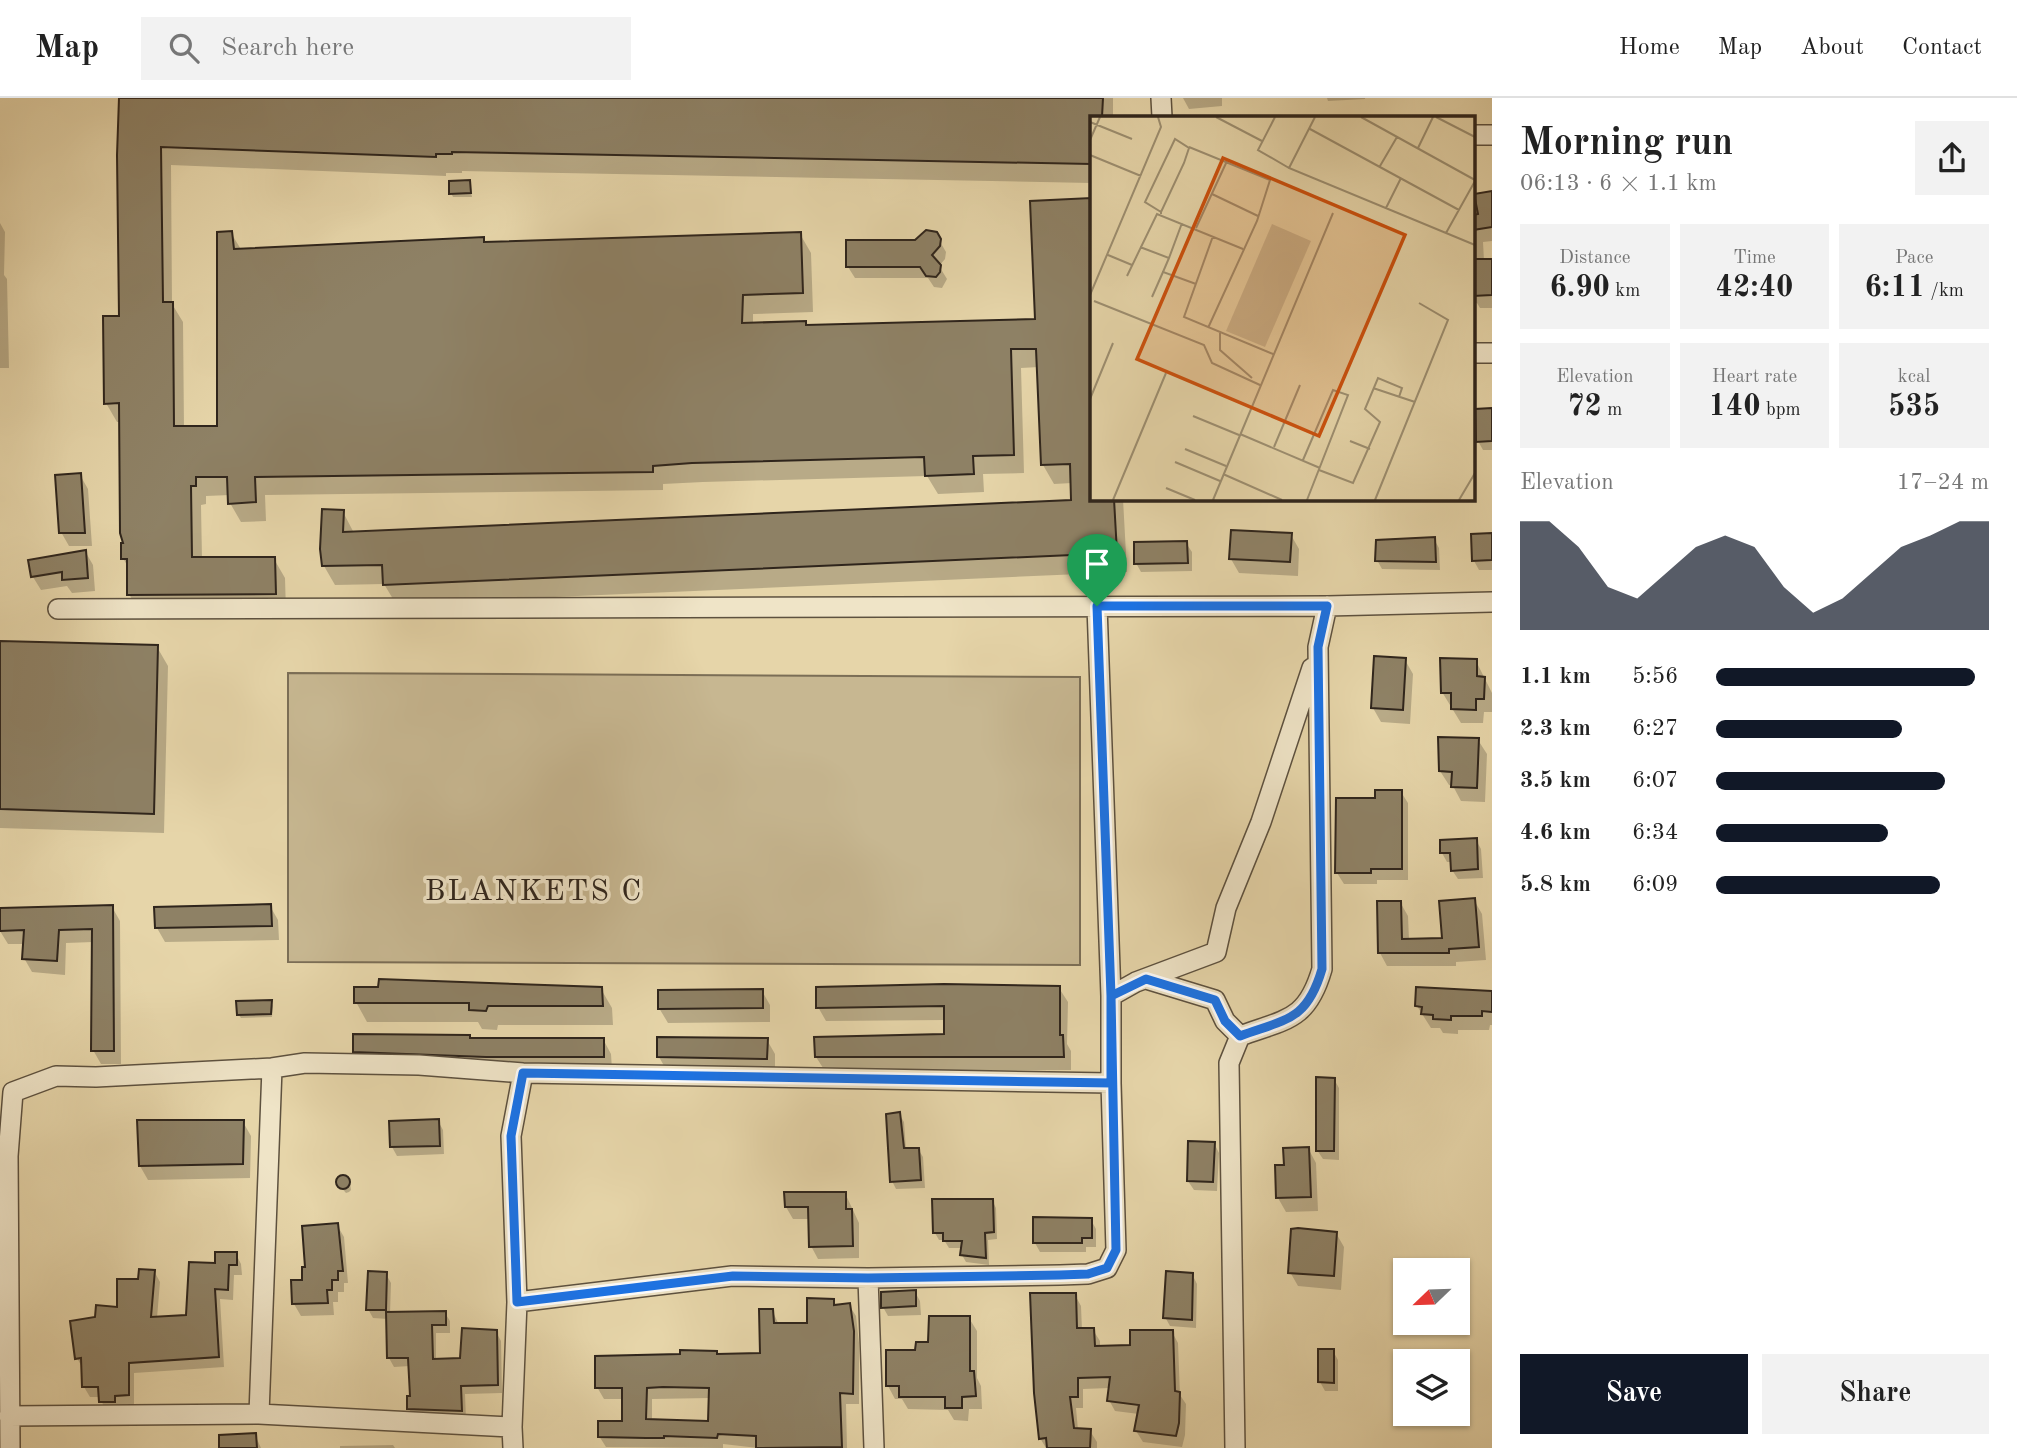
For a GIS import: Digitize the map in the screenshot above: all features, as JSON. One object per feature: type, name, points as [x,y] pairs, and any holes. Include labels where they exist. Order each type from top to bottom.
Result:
[{"type":"street","points":[[1161,98],[1162,116]]},
{"type":"street","points":[[58,609],[1327,606],[1492,602]]},
{"type":"street","points":[[517,1302],[733,1276],[868,1278],[1060,1275],[1088,1274],[1107,1268],[1116,1250],[1111,996],[1097,606]]},
{"type":"street","points":[[1111,996],[1146,979],[1216,952],[1226,908],[1261,822],[1307,686],[1327,606]]},
{"type":"street","points":[[1235,1448],[1229,1063],[1240,1036],[1297,1015],[1315,993],[1322,969],[1318,647]]},
{"type":"street","points":[[1146,979],[1215,1000],[1225,1021],[1240,1036]]},
{"type":"street","points":[[10,1448],[8,1157],[13,1092],[56,1076],[96,1077],[272,1068],[305,1063],[419,1065],[523,1073],[1111,1083]]},
{"type":"street","points":[[259,1414],[272,1068]]},
{"type":"street","points":[[513,1448],[517,1302],[511,1136],[523,1073]]},
{"type":"street","points":[[868,1278],[874,1448]]},
{"type":"street","points":[[9,1416],[259,1414],[512,1427]]},
{"type":"shaded area","points":[[288,673],[1080,677],[1080,965],[288,962]]},
{"type":"building","points":[[119,98],[1103,98],[1102,116],[1090,116],[1090,164],[452,152],[436,154],[436,157],[161,147],[163,302],[173,302],[174,426],[217,426],[217,232],[232,231],[234,249],[484,237],[484,242],[801,232],[803,293],[743,295],[742,323],[806,321],[806,325],[1035,319],[1030,201],[1090,198],[1090,500],[1114,500],[1117,553],[383,585],[382,565],[322,566],[322,509],[344,510],[343,532],[1071,500],[1070,464],[1041,465],[1036,349],[1011,349],[1014,455],[973,456],[974,474],[925,476],[924,457],[692,463],[653,466],[653,472],[255,477],[256,502],[228,504],[227,477],[196,477],[196,486],[191,486],[192,557],[275,557],[276,594],[127,595],[127,559],[121,559],[123,543],[120,533],[119,403],[104,404],[103,316],[119,316]]},
{"type":"building","points":[[470,180],[471,193],[449,194],[449,181]]},
{"type":"building","points":[[1492,191],[1492,227],[1475,230],[1475,215],[1478,214],[1475,194]]},
{"type":"building","points":[[926,230],[937,232],[941,239],[940,246],[932,255],[941,265],[936,277],[926,276],[920,267],[846,267],[846,240],[915,240]]},
{"type":"building","points":[[1475,259],[1492,259],[1492,295],[1475,296]]},
{"type":"building","points":[[1492,408],[1492,441],[1476,442],[1475,409]]},
{"type":"building","points":[[81,473],[85,533],[59,533],[55,475]]},
{"type":"building","points":[[1231,530],[1292,533],[1290,562],[1229,559]]},
{"type":"building","points":[[1492,533],[1492,560],[1472,561],[1471,534]]},
{"type":"building","points":[[1435,537],[1436,562],[1375,561],[1376,540]]},
{"type":"building","points":[[1187,541],[1188,563],[1134,564],[1134,542]]},
{"type":"building","points":[[86,550],[88,578],[62,580],[62,572],[31,577],[28,560]]},
{"type":"building","points":[[0,641],[158,645],[154,814],[0,809]]},
{"type":"building","points":[[1374,656],[1406,658],[1403,710],[1371,708]]},
{"type":"building","points":[[1440,658],[1477,659],[1477,676],[1485,677],[1484,699],[1476,699],[1476,710],[1451,709],[1451,693],[1441,693]]},
{"type":"building","points":[[1438,737],[1479,738],[1477,788],[1451,787],[1452,772],[1439,771]]},
{"type":"building","points":[[1375,790],[1402,790],[1402,869],[1371,869],[1371,873],[1335,873],[1336,798],[1375,798]]},
{"type":"building","points":[[1477,838],[1478,869],[1451,871],[1450,853],[1440,853],[1440,840]]},
{"type":"building","points":[[1475,898],[1479,947],[1449,949],[1449,953],[1378,953],[1377,901],[1401,901],[1402,939],[1442,938],[1439,901]]},
{"type":"building","points":[[271,904],[272,926],[155,928],[154,907]]},
{"type":"building","points":[[113,905],[114,1051],[91,1051],[92,929],[59,930],[57,961],[22,959],[24,930],[0,931],[0,908]]},
{"type":"building","points":[[379,979],[602,987],[603,1006],[488,1006],[486,1011],[469,1010],[469,1003],[354,1003],[354,987],[378,987]]},
{"type":"building","points":[[944,984],[1060,986],[1060,1035],[1063,1035],[1064,1057],[815,1057],[814,1037],[944,1034],[944,1006],[816,1008],[816,987]]},
{"type":"building","points":[[1416,987],[1492,991],[1492,1012],[1482,1011],[1482,1016],[1451,1016],[1451,1020],[1433,1019],[1433,1015],[1421,1014],[1422,1007],[1415,1006]]},
{"type":"building","points":[[763,989],[763,1008],[658,1009],[658,990]]},
{"type":"building","points":[[272,1000],[271,1014],[237,1015],[236,1001]]},
{"type":"building","points":[[353,1034],[470,1035],[470,1038],[604,1038],[604,1057],[486,1057],[353,1052]]},
{"type":"building","points":[[657,1037],[768,1038],[767,1059],[657,1057]]},
{"type":"building","points":[[1316,1077],[1335,1078],[1334,1151],[1316,1151]]},
{"type":"building","points":[[900,1112],[904,1148],[919,1148],[921,1180],[890,1182],[886,1114]]},
{"type":"building","points":[[439,1119],[440,1146],[390,1147],[389,1121]]},
{"type":"building","points":[[137,1120],[244,1120],[243,1164],[139,1166]]},
{"type":"building","points":[[1188,1141],[1215,1142],[1213,1182],[1187,1181]]},
{"type":"building","points":[[1309,1147],[1311,1197],[1276,1198],[1275,1165],[1284,1165],[1283,1148]]},
{"type":"building","points":[[343,1175],[348,1177],[348,1187],[343,1189],[338,1187],[336,1182],[338,1177]]},
{"type":"building","points":[[784,1192],[846,1192],[846,1209],[852,1209],[853,1246],[809,1247],[808,1207],[785,1207]]},
{"type":"building","points":[[932,1199],[993,1199],[994,1232],[985,1233],[986,1258],[960,1255],[962,1241],[943,1241],[943,1233],[933,1233]]},
{"type":"building","points":[[1033,1217],[1092,1218],[1092,1238],[1082,1238],[1082,1243],[1033,1243]]},
{"type":"building","points":[[338,1223],[343,1271],[338,1271],[338,1280],[332,1280],[332,1290],[327,1290],[328,1303],[292,1304],[291,1280],[302,1280],[302,1267],[305,1267],[302,1226]]},
{"type":"building","points":[[1291,1229],[1337,1232],[1334,1276],[1288,1273]]},
{"type":"building","points":[[215,1252],[237,1252],[237,1265],[229,1265],[228,1290],[215,1289],[219,1357],[129,1363],[129,1395],[115,1396],[115,1402],[99,1402],[98,1387],[82,1387],[81,1358],[75,1359],[70,1321],[95,1317],[96,1305],[117,1307],[117,1279],[138,1279],[139,1269],[155,1270],[151,1317],[186,1315],[189,1262],[215,1263]]},
{"type":"building","points":[[368,1271],[387,1272],[386,1310],[366,1310]]},
{"type":"building","points":[[1166,1271],[1193,1273],[1192,1320],[1163,1318]]},
{"type":"building","points":[[916,1290],[916,1306],[881,1308],[881,1292]]},
{"type":"building","points":[[1030,1293],[1076,1293],[1077,1328],[1094,1328],[1095,1346],[1130,1345],[1130,1330],[1173,1330],[1175,1391],[1180,1392],[1176,1436],[1134,1431],[1139,1405],[1107,1401],[1110,1377],[1078,1378],[1078,1397],[1070,1397],[1074,1428],[1091,1429],[1090,1448],[1047,1448],[1046,1438],[1039,1439],[1034,1393]]},
{"type":"building","points":[[807,1298],[834,1299],[834,1305],[850,1303],[854,1331],[853,1394],[840,1393],[842,1447],[756,1448],[756,1436],[718,1434],[717,1438],[598,1437],[598,1421],[622,1421],[622,1388],[595,1388],[595,1356],[680,1354],[680,1350],[717,1351],[717,1354],[760,1353],[759,1309],[773,1309],[774,1323],[807,1323]],"holes":[[[647,1388],[709,1388],[708,1421],[646,1419]]]},
{"type":"building","points":[[446,1311],[446,1325],[432,1325],[433,1359],[460,1358],[462,1328],[497,1330],[498,1385],[461,1386],[462,1411],[407,1409],[407,1396],[410,1396],[408,1358],[387,1358],[386,1312]]},
{"type":"building","points":[[929,1316],[970,1316],[970,1371],[974,1371],[976,1396],[962,1397],[962,1408],[945,1408],[945,1397],[899,1397],[899,1386],[886,1386],[886,1350],[915,1350],[916,1342],[928,1342]]},
{"type":"building","points":[[1318,1349],[1334,1349],[1334,1383],[1318,1382]]},
{"type":"building","points":[[256,1433],[257,1448],[219,1448],[219,1435]]},
{"type":"district","name":"BLANKETS C","points":[[534,890]]},
{"type":"route","points":[[1097,606],[1111,996],[1111,1083],[523,1073],[511,1136],[517,1302],[733,1276],[868,1278],[1060,1275],[1088,1274],[1107,1268],[1116,1250],[1111,996],[1146,979],[1215,1000],[1225,1021],[1240,1036],[1297,1015],[1315,993],[1322,969],[1318,647],[1327,606],[1097,606]]}]
